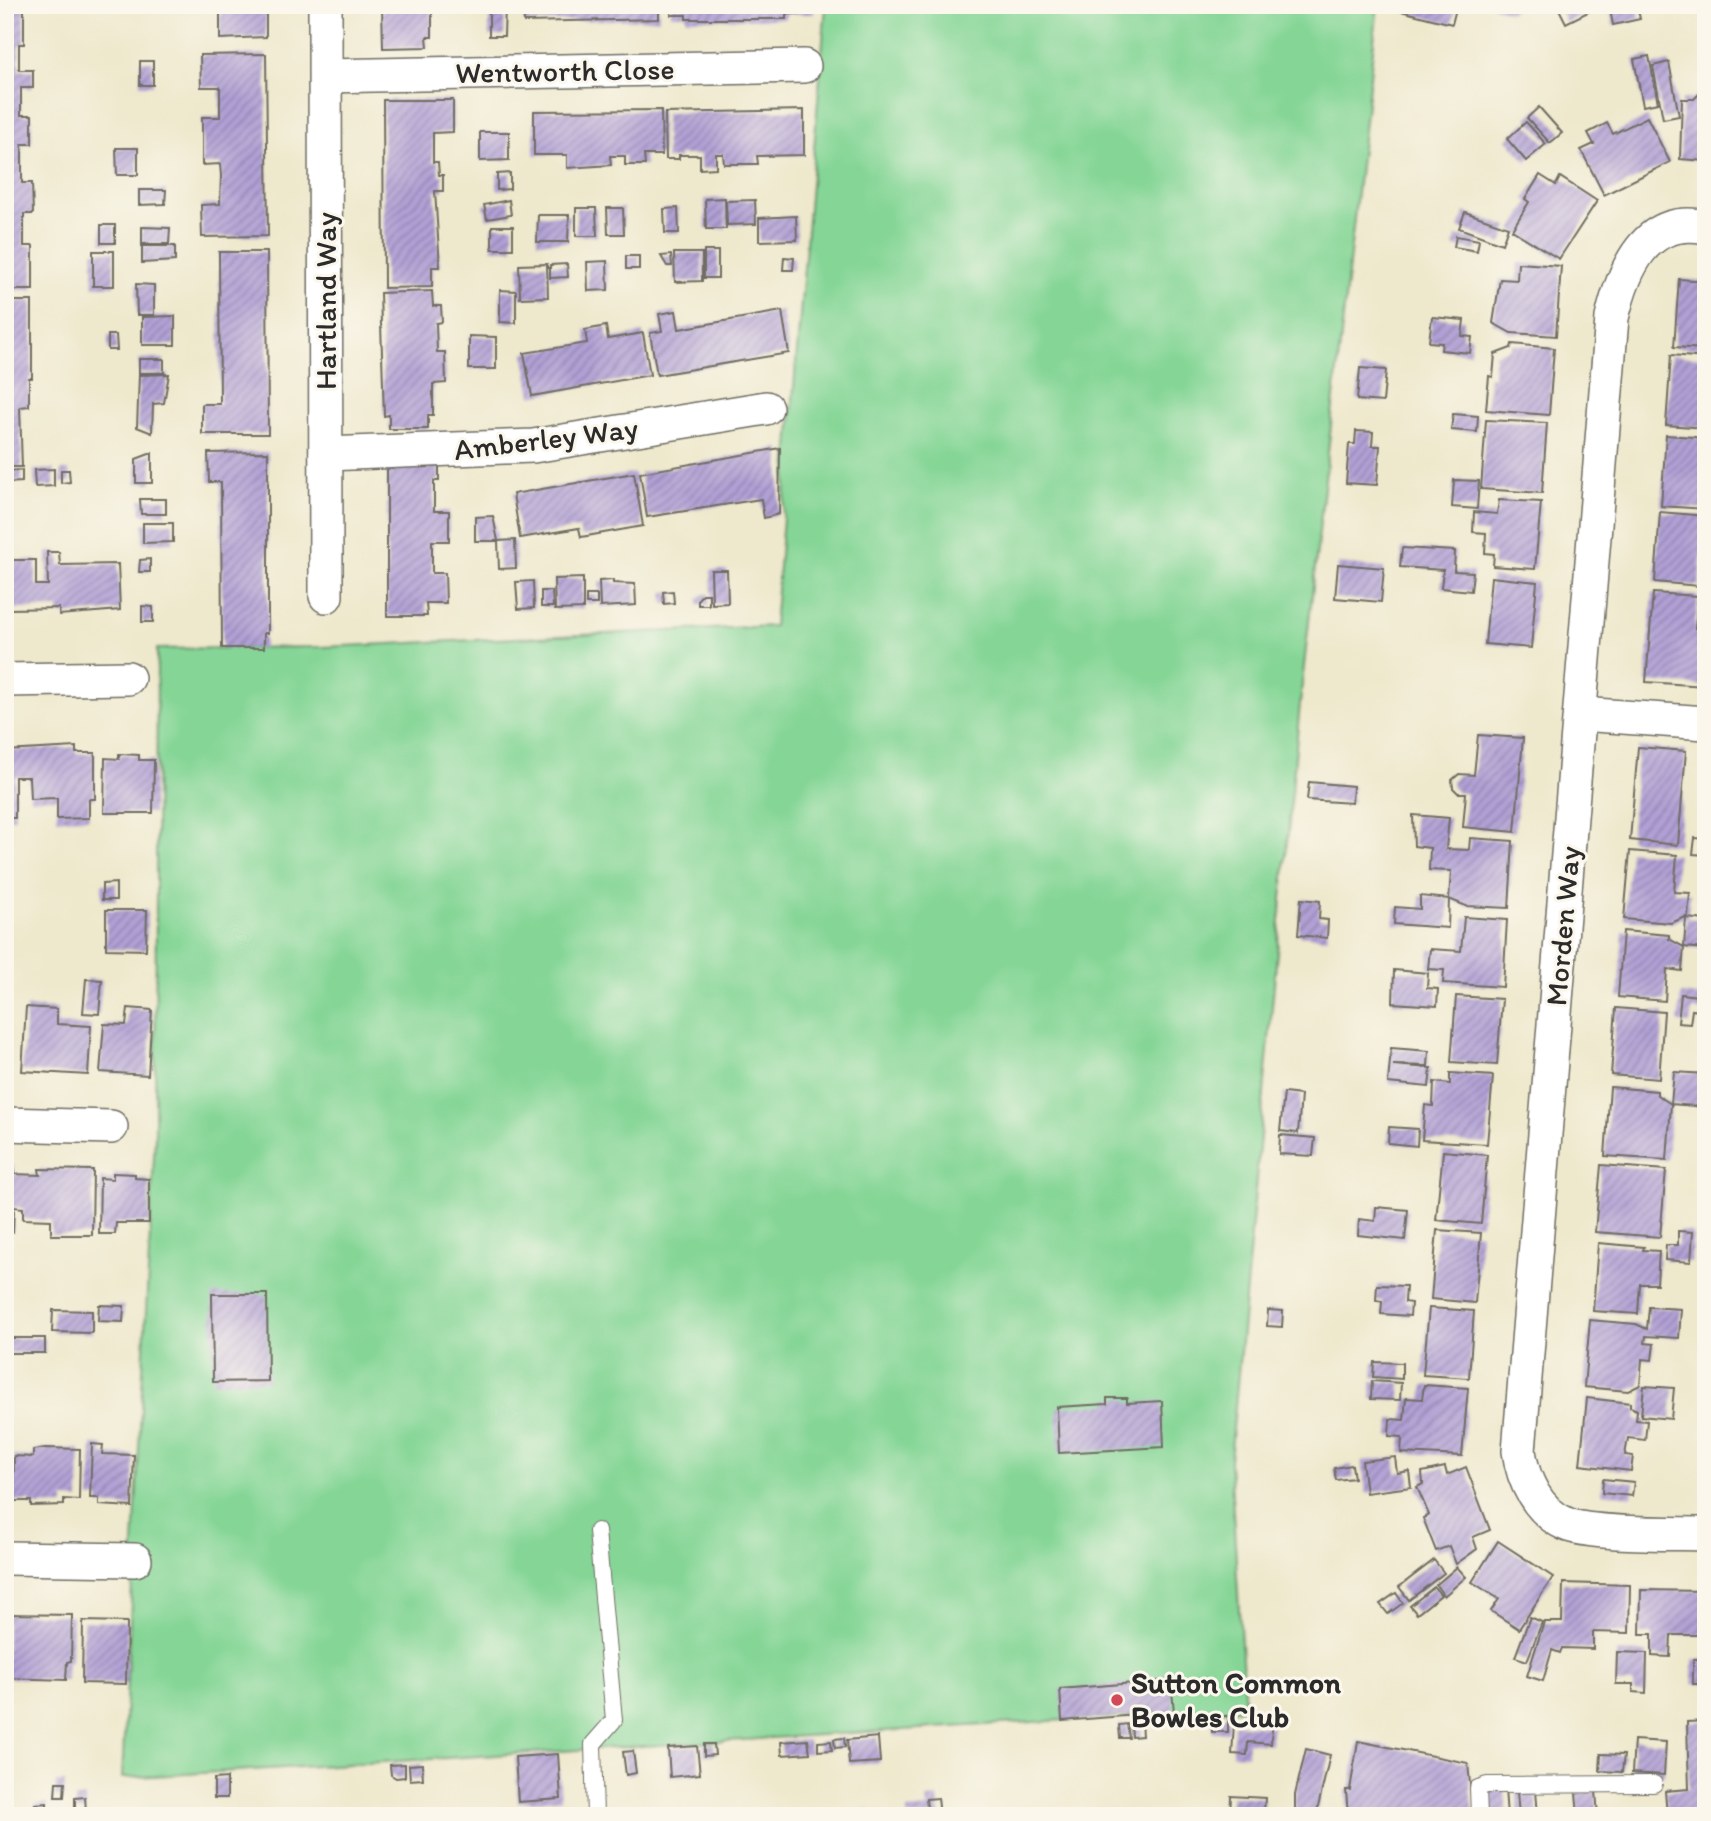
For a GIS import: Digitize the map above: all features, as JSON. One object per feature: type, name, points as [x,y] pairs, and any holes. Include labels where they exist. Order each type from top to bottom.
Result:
[{"type":"street","name":"Hartland Way","points":[[325,5],[326,596]]},
{"type":"street","name":"Wentworth Close","points":[[326,76],[804,66]]},
{"type":"street","name":"Morden Way","points":[[1706,227],[1691,224],[1664,230],[1641,249],[1626,267],[1612,318],[1520,1420],[1522,1474],[1534,1497],[1567,1524],[1635,1531],[1706,1534]]},
{"type":"street","name":"Amberley Way","points":[[326,454],[533,446],[766,408]]},
{"type":"street","points":[[5,680],[128,678]]},
{"type":"street","points":[[1581,714],[1706,723]]},
{"type":"street","points":[[5,1124],[111,1127]]},
{"type":"street","points":[[5,1558],[135,1560]]},
{"type":"lane","points":[[595,1816],[593,1744],[614,1720],[597,1531]]},
{"type":"lane","points":[[1479,1816],[1479,1788],[1487,1785],[1654,1784]]},
{"type":"green space","points":[[826,5],[1378,5],[1301,693],[1230,1461],[1245,1709],[122,1778],[155,1136],[157,649],[322,647],[774,626]]},
{"type":"building","points":[[5,5],[24,5],[24,44],[19,44],[19,70],[33,70],[33,88],[21,88],[21,115],[32,115],[32,144],[22,144],[22,183],[32,183],[33,214],[24,214],[24,246],[33,246],[33,290],[5,290]]},
{"type":"building","points":[[220,5],[266,5],[266,37],[220,39]]},
{"type":"building","points":[[382,5],[432,5],[432,37],[427,37],[428,47],[383,48]]},
{"type":"building","points":[[523,5],[659,5],[659,19],[524,22]]},
{"type":"building","points":[[671,5],[814,5],[814,14],[786,14],[786,19],[686,19],[686,15],[671,15]]},
{"type":"building","points":[[1389,5],[1457,5],[1452,24],[1389,8]]},
{"type":"building","points":[[1489,5],[1518,5],[1510,12]]},
{"type":"building","points":[[1557,5],[1602,5],[1566,23]]},
{"type":"building","points":[[1637,5],[1640,19],[1613,25],[1610,10]]},
{"type":"building","points":[[505,6],[504,36],[489,36],[489,7]]},
{"type":"building","points":[[266,54],[268,236],[202,237],[201,205],[220,204],[221,176],[220,164],[202,165],[202,117],[220,117],[220,87],[201,87],[200,55]]},
{"type":"building","points":[[1649,56],[1658,103],[1643,106],[1634,59]]},
{"type":"building","points":[[140,61],[153,61],[153,85],[140,85]]},
{"type":"building","points":[[1669,62],[1679,116],[1663,119],[1653,66]]},
{"type":"building","points":[[1701,92],[1706,93],[1706,161],[1680,159],[1682,99],[1694,99]]},
{"type":"building","points":[[383,100],[453,100],[453,132],[433,133],[433,162],[438,162],[439,175],[443,175],[443,191],[435,191],[440,267],[432,267],[432,287],[384,288]]},
{"type":"building","points":[[1539,107],[1562,133],[1550,143],[1527,118]]},
{"type":"building","points":[[661,110],[662,155],[644,155],[645,165],[625,165],[625,156],[610,156],[611,165],[567,168],[567,155],[534,155],[534,111]]},
{"type":"building","points":[[804,110],[804,155],[757,156],[758,164],[724,164],[723,154],[716,154],[716,168],[700,169],[700,155],[679,155],[679,159],[666,159],[665,113]]},
{"type":"building","points":[[1647,117],[1670,162],[1604,195],[1581,150],[1594,144],[1588,133],[1607,123],[1613,134]]},
{"type":"building","points":[[1526,122],[1546,144],[1526,161],[1507,139]]},
{"type":"building","points":[[480,132],[509,132],[509,160],[480,161]]},
{"type":"building","points":[[116,148],[138,148],[138,175],[117,175]]},
{"type":"building","points":[[510,173],[510,189],[497,190],[497,174]]},
{"type":"building","points":[[1540,175],[1556,185],[1560,177],[1597,201],[1559,259],[1512,230],[1529,202],[1525,199]]},
{"type":"building","points":[[139,190],[166,190],[165,204],[139,205]]},
{"type":"building","points":[[725,198],[726,229],[706,229],[705,199]]},
{"type":"building","points":[[509,200],[511,215],[487,219],[484,205]]},
{"type":"building","points":[[755,200],[756,224],[727,225],[726,201]]},
{"type":"building","points":[[576,208],[596,208],[597,236],[576,236]]},
{"type":"building","points":[[607,208],[623,208],[624,234],[608,234]]},
{"type":"building","points":[[678,208],[679,233],[665,233],[664,209]]},
{"type":"building","points":[[1465,212],[1508,227],[1502,244],[1459,228]]},
{"type":"building","points":[[538,215],[569,215],[568,242],[537,242]]},
{"type":"building","points":[[796,216],[797,240],[759,241],[759,218]]},
{"type":"building","points":[[101,225],[115,225],[115,243],[101,243]]},
{"type":"building","points":[[492,226],[513,226],[513,249],[492,249]]},
{"type":"building","points":[[142,227],[170,228],[169,244],[142,244]]},
{"type":"building","points":[[1456,236],[1479,240],[1477,251],[1454,247]]},
{"type":"building","points":[[142,246],[175,246],[175,261],[142,263]]},
{"type":"building","points":[[93,251],[114,251],[114,286],[93,286]]},
{"type":"building","points":[[704,251],[718,251],[718,278],[704,278]]},
{"type":"building","points":[[219,252],[267,252],[268,434],[202,434],[202,404],[220,404]]},
{"type":"building","points":[[674,253],[702,253],[702,281],[675,282]]},
{"type":"building","points":[[671,255],[672,266],[667,266],[661,256]]},
{"type":"building","points":[[626,256],[639,256],[639,269],[626,269]]},
{"type":"building","points":[[784,257],[794,258],[793,270],[783,270]]},
{"type":"building","points":[[607,261],[608,290],[588,291],[587,262]]},
{"type":"building","points":[[1518,263],[1561,266],[1556,336],[1511,333],[1493,323],[1500,279],[1517,280]]},
{"type":"building","points":[[547,264],[548,297],[520,298],[519,265]]},
{"type":"building","points":[[567,264],[568,277],[550,278],[550,265]]},
{"type":"building","points":[[1679,279],[1706,281],[1706,349],[1674,347]]},
{"type":"building","points":[[136,284],[154,285],[154,315],[137,315]]},
{"type":"building","points":[[500,290],[516,291],[516,323],[500,322]]},
{"type":"building","points":[[432,291],[433,306],[441,306],[442,322],[436,323],[437,352],[445,352],[446,383],[433,384],[433,415],[428,415],[428,429],[389,429],[389,415],[384,416],[380,293]]},
{"type":"building","points":[[5,301],[32,301],[32,378],[29,378],[29,406],[20,407],[22,467],[5,467]]},
{"type":"building","points":[[676,311],[679,329],[782,311],[789,353],[657,375],[650,333],[662,331],[659,314]]},
{"type":"building","points":[[175,316],[175,345],[142,345],[142,317]]},
{"type":"building","points":[[1432,317],[1464,320],[1462,336],[1472,337],[1470,353],[1441,350],[1442,343],[1429,342]]},
{"type":"building","points":[[606,326],[608,339],[643,333],[650,375],[532,396],[524,353],[587,343],[585,330]]},
{"type":"building","points":[[108,335],[116,335],[117,350],[108,350]]},
{"type":"building","points":[[469,336],[496,337],[496,369],[469,369]]},
{"type":"building","points":[[1512,344],[1554,348],[1549,415],[1486,410],[1489,376],[1493,377],[1495,354],[1511,348]]},
{"type":"building","points":[[1671,355],[1706,358],[1706,428],[1666,425]]},
{"type":"building","points":[[139,359],[164,359],[164,373],[139,373]]},
{"type":"building","points":[[1360,368],[1386,370],[1383,402],[1357,400]]},
{"type":"building","points":[[169,374],[164,403],[153,404],[152,433],[137,427],[139,375]]},
{"type":"building","points":[[1453,414],[1478,416],[1477,432],[1451,430]]},
{"type":"building","points":[[1486,420],[1547,423],[1542,493],[1481,489]]},
{"type":"building","points":[[1356,431],[1373,432],[1372,446],[1380,446],[1377,485],[1346,483],[1349,444],[1355,444]]},
{"type":"building","points":[[1666,435],[1706,438],[1706,509],[1661,506]]},
{"type":"building","points":[[780,448],[779,514],[764,518],[761,499],[647,517],[640,473]]},
{"type":"building","points":[[268,452],[268,633],[264,633],[264,648],[222,648],[221,482],[209,482],[208,453]]},
{"type":"building","points":[[152,453],[152,483],[136,483],[136,459]]},
{"type":"building","points":[[439,466],[439,481],[434,481],[434,511],[449,511],[449,541],[432,541],[432,573],[445,573],[446,603],[426,603],[427,616],[387,616],[387,467]]},
{"type":"building","points":[[54,469],[54,486],[35,487],[34,470]]},
{"type":"building","points":[[22,470],[22,482],[5,483],[5,471]]},
{"type":"building","points":[[61,470],[69,470],[70,482],[61,483]]},
{"type":"building","points":[[634,473],[643,526],[581,537],[579,528],[520,538],[513,494]]},
{"type":"building","points":[[1454,480],[1479,481],[1477,509],[1452,507]]},
{"type":"building","points":[[140,499],[166,499],[166,514],[141,514]]},
{"type":"building","points":[[1499,500],[1541,502],[1535,569],[1493,566],[1494,554],[1485,553],[1486,533],[1473,532],[1474,512],[1497,514]]},
{"type":"building","points":[[1660,512],[1706,516],[1706,553],[1702,553],[1699,586],[1655,582]]},
{"type":"building","points":[[493,516],[498,541],[475,541],[475,517]]},
{"type":"building","points":[[143,523],[173,523],[173,542],[143,543]]},
{"type":"building","points":[[515,540],[516,568],[499,569],[498,541]]},
{"type":"building","points":[[1402,548],[1455,551],[1454,571],[1473,572],[1471,591],[1441,588],[1443,570],[1400,567]]},
{"type":"building","points":[[47,552],[59,552],[60,565],[118,564],[120,610],[59,615],[59,608],[10,609],[10,615],[5,615],[5,560],[36,560],[36,585],[48,585]]},
{"type":"building","points":[[150,559],[150,572],[139,572],[140,560]]},
{"type":"building","points":[[1338,564],[1384,568],[1381,602],[1335,598]]},
{"type":"building","points":[[711,570],[727,570],[728,603],[712,604]]},
{"type":"building","points":[[1491,577],[1537,582],[1531,648],[1485,644]]},
{"type":"building","points":[[583,578],[583,609],[555,610],[554,579]]},
{"type":"building","points":[[613,580],[613,583],[635,584],[636,605],[600,607],[599,581]]},
{"type":"building","points":[[533,581],[534,608],[518,609],[516,582]]},
{"type":"building","points":[[541,591],[552,591],[553,607],[541,607]]},
{"type":"building","points":[[673,591],[674,603],[664,604],[663,592]]},
{"type":"building","points":[[1653,593],[1698,596],[1695,628],[1706,628],[1705,686],[1646,682]]},
{"type":"building","points":[[703,594],[709,594],[709,605],[698,605],[698,599]]},
{"type":"building","points":[[586,595],[597,595],[597,604],[586,604]]},
{"type":"building","points":[[142,606],[153,607],[153,622],[142,622]]},
{"type":"building","points":[[1478,735],[1523,738],[1515,832],[1463,827],[1466,793],[1458,793],[1453,788],[1452,780],[1459,774],[1474,775]]},
{"type":"building","points":[[76,747],[76,753],[95,753],[95,799],[89,799],[89,818],[57,819],[57,798],[30,799],[29,777],[15,777],[15,818],[5,818],[5,751]]},
{"type":"building","points":[[1638,747],[1686,751],[1678,845],[1630,840]]},
{"type":"building","points":[[119,754],[139,755],[139,760],[154,760],[153,813],[104,813],[105,758],[119,759]]},
{"type":"building","points":[[1309,782],[1353,786],[1352,803],[1307,800]]},
{"type":"building","points":[[1413,815],[1449,818],[1446,849],[1469,850],[1470,838],[1513,841],[1509,908],[1466,906],[1449,899],[1451,871],[1429,870],[1430,848],[1414,846]]},
{"type":"building","points":[[1695,838],[1706,839],[1706,855],[1693,854]]},
{"type":"building","points":[[1630,851],[1677,855],[1674,892],[1690,893],[1688,916],[1671,923],[1624,919]]},
{"type":"building","points":[[116,883],[116,900],[102,900],[102,884]]},
{"type":"building","points":[[1420,896],[1449,899],[1448,928],[1394,924],[1395,907],[1420,909]]},
{"type":"building","points":[[1301,899],[1320,901],[1319,919],[1328,920],[1327,938],[1298,935]]},
{"type":"building","points":[[106,910],[147,910],[146,950],[106,949]]},
{"type":"building","points":[[1464,917],[1507,920],[1503,987],[1443,983],[1444,970],[1428,969],[1430,949],[1461,951]]},
{"type":"building","points":[[1686,918],[1706,920],[1706,949],[1684,947]]},
{"type":"building","points":[[1623,931],[1669,935],[1669,939],[1684,947],[1682,971],[1667,969],[1665,1001],[1618,997]]},
{"type":"building","points":[[1394,970],[1428,973],[1427,988],[1438,989],[1437,1006],[1393,1003]]},
{"type":"building","points":[[86,979],[102,980],[99,1014],[83,1013]]},
{"type":"building","points":[[1681,994],[1706,997],[1706,1012],[1692,1010],[1690,1024],[1678,1023]]},
{"type":"building","points":[[1456,996],[1502,999],[1497,1065],[1451,1062]]},
{"type":"building","points":[[26,1007],[57,1009],[57,1024],[91,1026],[88,1075],[22,1071]]},
{"type":"building","points":[[128,1008],[152,1010],[148,1075],[100,1072],[104,1024],[126,1025]]},
{"type":"building","points":[[1616,1008],[1664,1012],[1659,1079],[1611,1075]]},
{"type":"building","points":[[5,1023],[9,1023],[7,1056],[5,1056]]},
{"type":"building","points":[[1391,1048],[1429,1051],[1428,1066],[1393,1065],[1431,1068],[1429,1087],[1388,1083]]},
{"type":"building","points":[[1674,1072],[1706,1074],[1706,1107],[1671,1104]]},
{"type":"building","points":[[1450,1073],[1493,1076],[1487,1144],[1422,1140],[1425,1105],[1433,1106],[1434,1082],[1450,1084]]},
{"type":"building","points":[[1610,1087],[1657,1091],[1657,1095],[1671,1104],[1667,1160],[1605,1156]]},
{"type":"building","points":[[1284,1093],[1301,1095],[1298,1133],[1280,1131]]},
{"type":"building","points":[[1389,1127],[1418,1129],[1417,1146],[1388,1143]]},
{"type":"building","points":[[1280,1135],[1315,1138],[1313,1156],[1279,1154]]},
{"type":"building","points":[[1443,1151],[1487,1155],[1481,1224],[1436,1220]]},
{"type":"building","points":[[5,1165],[14,1165],[14,1174],[40,1175],[39,1169],[93,1170],[92,1235],[51,1235],[51,1220],[23,1219],[23,1208],[14,1207],[13,1232],[5,1232]]},
{"type":"building","points":[[1601,1165],[1666,1170],[1660,1237],[1595,1232]]},
{"type":"building","points":[[113,1173],[135,1174],[135,1178],[149,1179],[149,1223],[116,1223],[115,1234],[99,1234],[100,1178],[113,1179]]},
{"type":"building","points":[[1376,1207],[1408,1210],[1405,1240],[1358,1235],[1359,1219],[1375,1221]]},
{"type":"building","points":[[1437,1230],[1481,1233],[1475,1303],[1431,1299]]},
{"type":"building","points":[[1678,1231],[1693,1232],[1691,1262],[1665,1260],[1666,1245],[1678,1245]]},
{"type":"building","points":[[1598,1243],[1659,1251],[1657,1284],[1640,1284],[1638,1314],[1593,1311]]},
{"type":"building","points":[[1377,1285],[1406,1286],[1405,1302],[1411,1303],[1410,1316],[1381,1314],[1382,1301],[1376,1300]]},
{"type":"building","points":[[212,1294],[267,1294],[268,1381],[213,1382]]},
{"type":"building","points":[[99,1305],[124,1306],[123,1322],[98,1321]]},
{"type":"building","points":[[1649,1307],[1681,1309],[1679,1338],[1646,1336],[1645,1343],[1654,1344],[1652,1360],[1642,1359],[1640,1385],[1628,1391],[1584,1387],[1590,1320],[1636,1324],[1647,1329]]},
{"type":"building","points":[[1429,1308],[1474,1311],[1469,1378],[1423,1375]]},
{"type":"building","points":[[53,1310],[92,1311],[92,1333],[52,1332]]},
{"type":"building","points":[[1268,1310],[1283,1311],[1282,1327],[1267,1326]]},
{"type":"building","points":[[8,1338],[45,1338],[45,1353],[8,1353]]},
{"type":"building","points":[[1374,1362],[1402,1363],[1402,1379],[1373,1377]]},
{"type":"building","points":[[1372,1381],[1401,1383],[1400,1400],[1371,1399]]},
{"type":"building","points":[[1424,1385],[1468,1388],[1462,1456],[1401,1453],[1402,1437],[1389,1436],[1390,1419],[1404,1420],[1406,1398],[1422,1399]]},
{"type":"building","points":[[1644,1386],[1674,1388],[1671,1419],[1641,1416]]},
{"type":"building","points":[[1107,1398],[1127,1398],[1127,1403],[1162,1401],[1164,1447],[1059,1453],[1057,1407],[1107,1404]]},
{"type":"building","points":[[1587,1398],[1630,1403],[1630,1407],[1637,1410],[1636,1420],[1647,1421],[1645,1440],[1628,1438],[1625,1455],[1633,1456],[1631,1471],[1580,1465]]},
{"type":"building","points":[[92,1444],[103,1445],[102,1454],[134,1455],[132,1507],[99,1505],[99,1498],[90,1498]]},
{"type":"building","points":[[80,1449],[79,1500],[64,1499],[64,1505],[31,1506],[31,1501],[13,1501],[14,1456],[33,1457],[33,1450]]},
{"type":"building","points":[[1395,1457],[1397,1473],[1409,1471],[1411,1487],[1366,1493],[1362,1461]]},
{"type":"building","points":[[1352,1465],[1354,1478],[1336,1480],[1334,1468]]},
{"type":"building","points":[[1445,1467],[1447,1475],[1466,1467],[1490,1530],[1473,1537],[1477,1549],[1456,1564],[1449,1546],[1436,1551],[1423,1518],[1429,1515],[1417,1487],[1423,1484],[1422,1472]]},
{"type":"building","points":[[1603,1479],[1634,1482],[1632,1496],[1602,1493]]},
{"type":"building","points":[[1498,1541],[1553,1577],[1519,1629],[1491,1611],[1499,1599],[1472,1582]]},
{"type":"building","points":[[1434,1560],[1444,1573],[1409,1600],[1399,1587]]},
{"type":"building","points":[[1457,1567],[1466,1577],[1444,1596],[1436,1585]]},
{"type":"building","points":[[1563,1583],[1630,1585],[1629,1633],[1593,1632],[1593,1649],[1562,1648],[1560,1653],[1552,1650],[1543,1681],[1527,1676],[1544,1622],[1562,1622]]},
{"type":"building","points":[[1434,1587],[1441,1595],[1417,1614],[1410,1606]]},
{"type":"building","points":[[1641,1590],[1706,1591],[1706,1635],[1671,1635],[1670,1657],[1652,1656],[1652,1634],[1640,1634]]},
{"type":"building","points":[[1396,1593],[1403,1603],[1388,1614],[1380,1604]]},
{"type":"building","points":[[7,1614],[72,1615],[71,1661],[67,1662],[66,1680],[6,1678]]},
{"type":"building","points":[[1530,1617],[1542,1622],[1527,1661],[1515,1657]]},
{"type":"building","points":[[83,1621],[127,1622],[126,1684],[82,1683]]},
{"type":"building","points":[[1617,1652],[1647,1653],[1646,1693],[1633,1692],[1633,1684],[1616,1684]]},
{"type":"building","points":[[1693,1659],[1706,1659],[1706,1684],[1693,1684]]},
{"type":"building","name":"Sutton Common Bowles Club","points":[[1171,1680],[1174,1712],[1062,1721],[1060,1689]]},
{"type":"building","points":[[5,1686],[9,1686],[7,1705],[5,1705]]},
{"type":"building","points":[[1212,1716],[1228,1716],[1228,1732],[1212,1732]]},
{"type":"building","points":[[1706,1721],[1706,1816],[1667,1816],[1665,1791],[1689,1789],[1687,1722]]},
{"type":"building","points":[[1141,1722],[1142,1736],[1132,1737],[1131,1723]]},
{"type":"building","points":[[1127,1724],[1129,1738],[1120,1738],[1119,1725]]},
{"type":"building","points":[[1234,1724],[1272,1727],[1271,1744],[1248,1742],[1247,1755],[1232,1754]]},
{"type":"building","points":[[878,1737],[880,1762],[849,1764],[847,1740]]},
{"type":"building","points":[[844,1738],[845,1747],[835,1748],[834,1739]]},
{"type":"building","points":[[808,1740],[810,1753],[782,1755],[781,1742]]},
{"type":"building","points":[[1634,1740],[1666,1742],[1664,1775],[1632,1773]]},
{"type":"building","points":[[831,1741],[832,1750],[818,1751],[818,1742]]},
{"type":"building","points":[[1358,1741],[1468,1763],[1473,1816],[1348,1816],[1346,1790],[1350,1790]]},
{"type":"building","points":[[704,1744],[714,1744],[715,1755],[704,1756]]},
{"type":"building","points":[[697,1746],[700,1774],[670,1777],[668,1748]]},
{"type":"building","points":[[1306,1749],[1330,1755],[1316,1816],[1230,1816],[1231,1796],[1265,1798],[1264,1811],[1295,1813],[1295,1795]]},
{"type":"building","points":[[633,1751],[636,1773],[626,1775],[623,1752]]},
{"type":"building","points":[[558,1754],[561,1799],[518,1802],[515,1757]]},
{"type":"building","points":[[1601,1754],[1624,1755],[1622,1772],[1600,1771]]},
{"type":"building","points":[[405,1764],[405,1777],[396,1778],[391,1775],[390,1765]]},
{"type":"building","points":[[422,1764],[423,1779],[410,1780],[409,1765]]},
{"type":"building","points":[[227,1778],[227,1798],[214,1798],[214,1779]]},
{"type":"building","points":[[56,1782],[65,1782],[64,1797],[55,1797]]},
{"type":"building","points":[[1505,1789],[1507,1816],[1487,1816],[1484,1791]]},
{"type":"building","points":[[1536,1790],[1538,1816],[1519,1816],[1517,1792]]},
{"type":"building","points":[[1596,1791],[1598,1816],[1578,1816],[1576,1792]]},
{"type":"building","points":[[85,1797],[86,1811],[75,1811],[75,1798]]},
{"type":"building","points":[[938,1798],[940,1816],[907,1816],[907,1810],[927,1808],[926,1799]]},
{"type":"building","points":[[47,1803],[47,1816],[35,1816],[35,1804]]},
{"type":"building","points":[[870,1809],[871,1816],[851,1816],[850,1811]]},
{"type":"place","name":"Sutton Common Bowles Club","points":[[1117,1700]]}]
